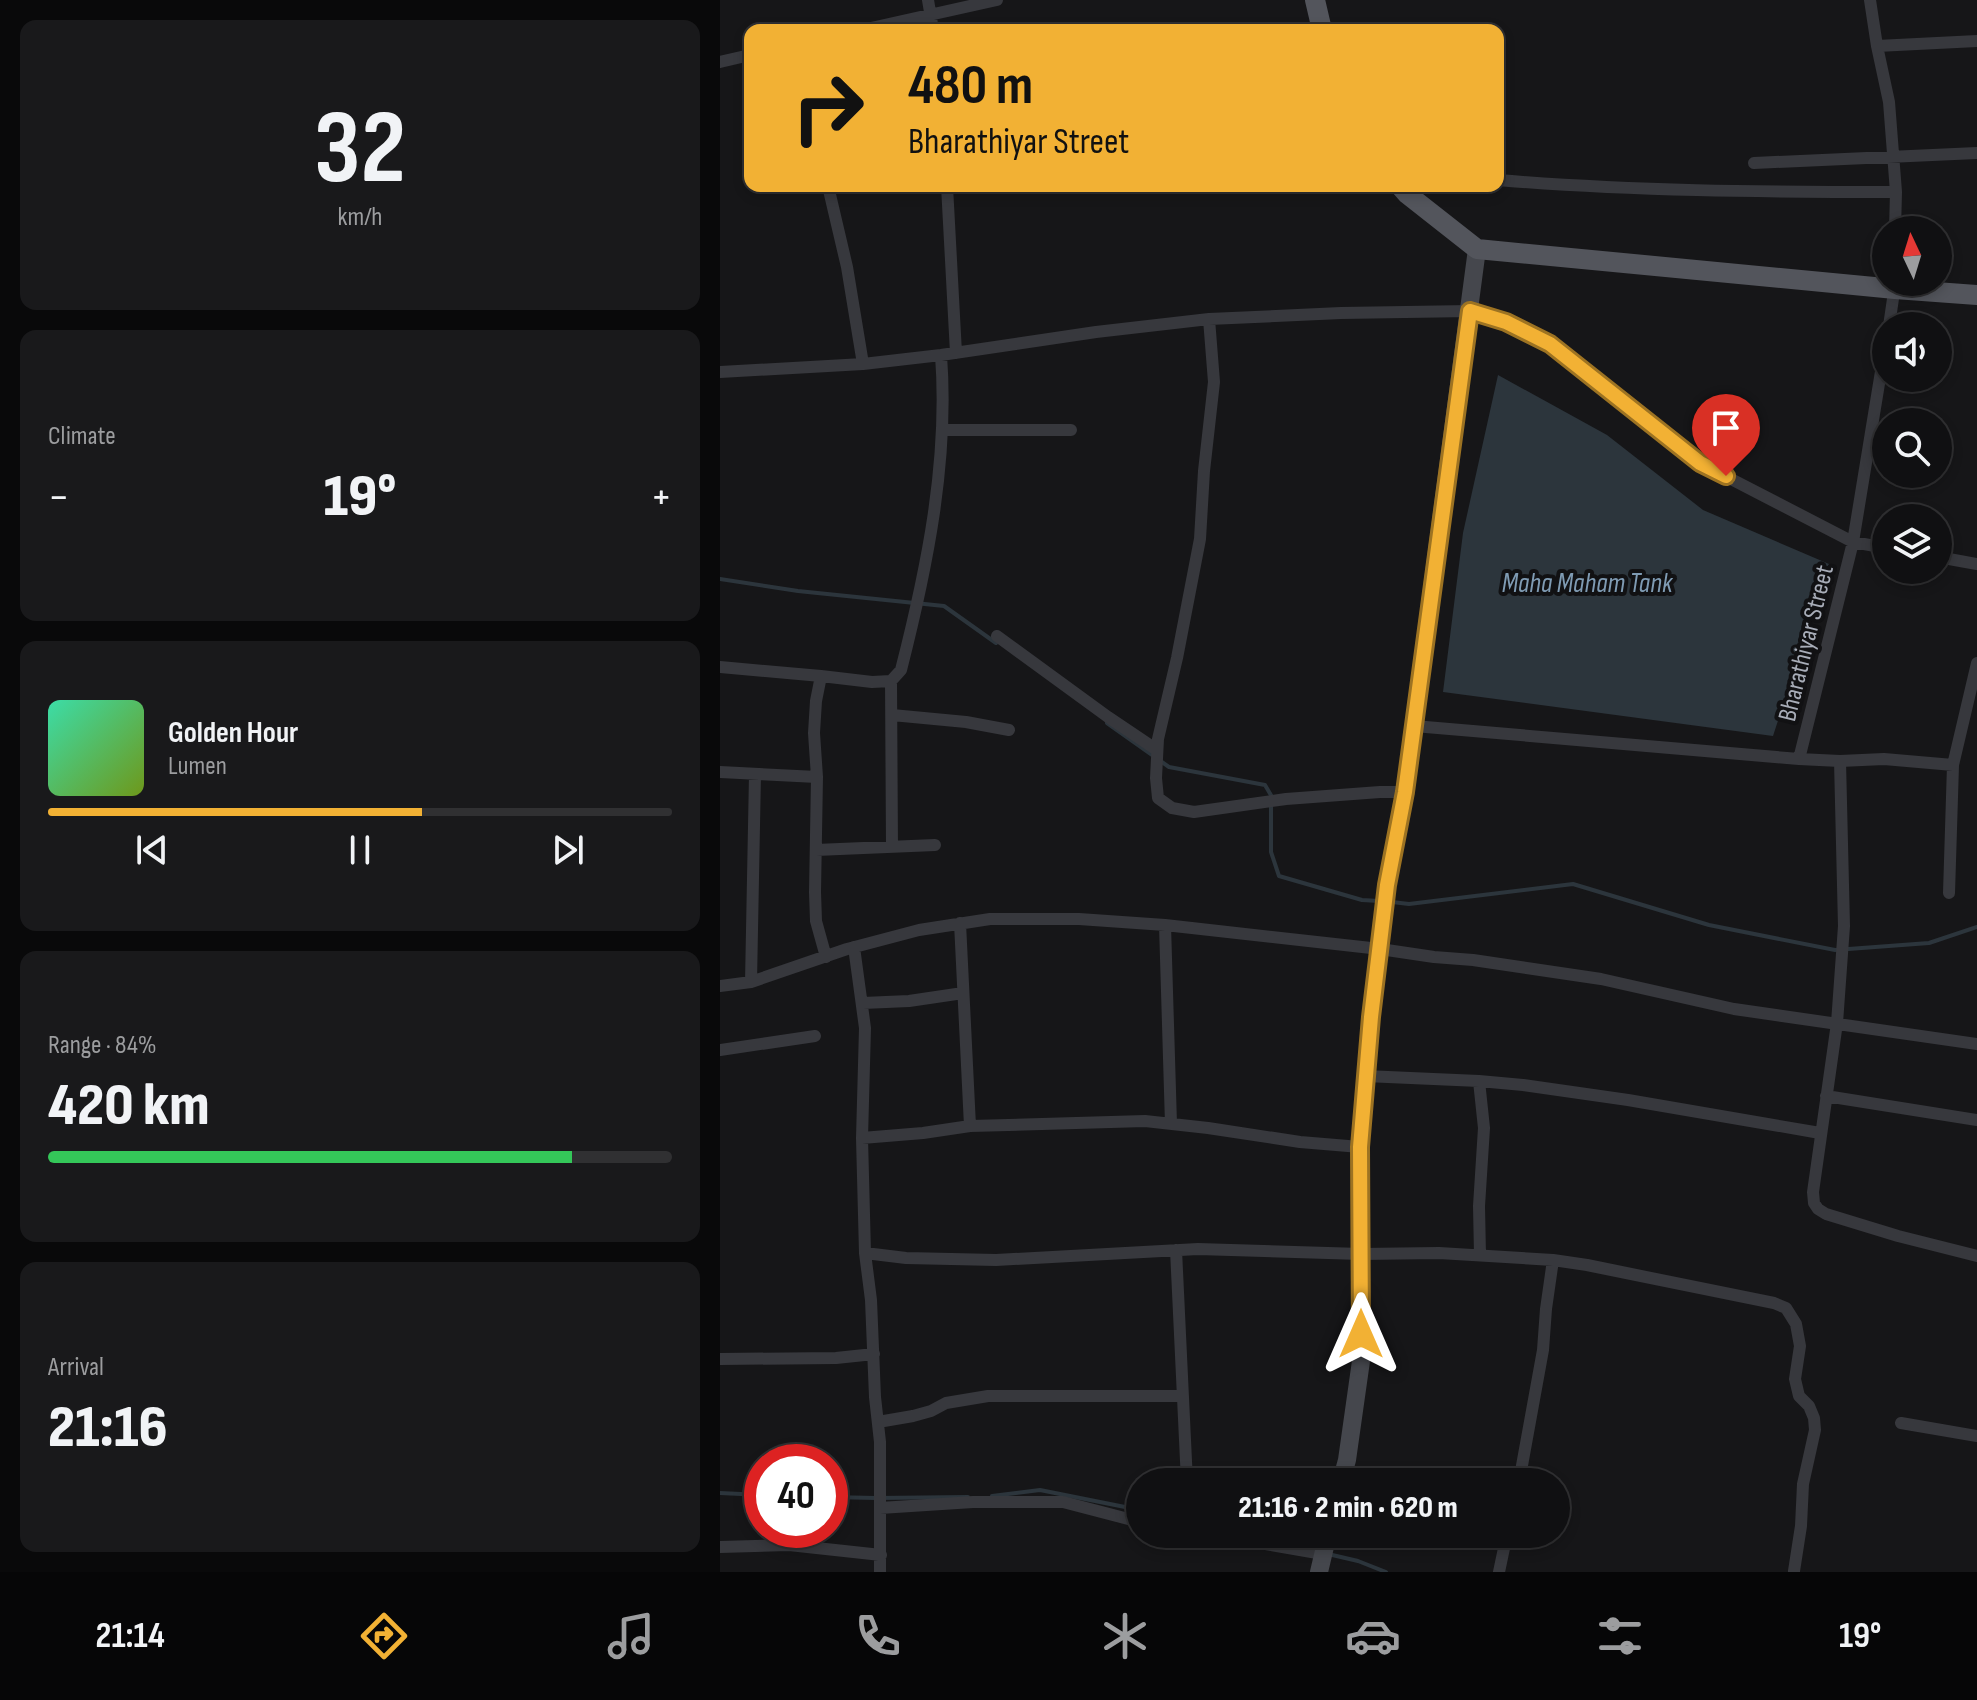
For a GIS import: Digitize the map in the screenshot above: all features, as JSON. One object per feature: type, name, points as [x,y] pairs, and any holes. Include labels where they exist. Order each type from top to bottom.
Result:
[{"type":"main road","points":[[1315,0],[1321,24]]},
{"type":"main road","points":[[1405,192],[1477,249],[1872,284]]},
{"type":"main road","points":[[1952,292],[1977,295]]},
{"type":"street","points":[[928,0],[932,24]]},
{"type":"street","points":[[890,24],[997,0]]},
{"type":"street","points":[[1870,0],[1889,102],[1895,216]]},
{"type":"street","points":[[1877,46],[1977,41]]},
{"type":"street","points":[[720,62],[744,56]]},
{"type":"street","points":[[1754,163],[1977,153]]},
{"type":"street","points":[[1504,181],[1730,192],[1896,192]]},
{"type":"street","points":[[829,192],[854,305],[863,364]]},
{"type":"street","points":[[947,192],[956,353]]},
{"type":"street","points":[[1345,1468],[1361,1361],[1360,1147],[1365,1076],[1383,914],[1405,792],[1477,249]]},
{"type":"street","name":"Bharathiyar Street","points":[[720,372],[863,364],[1209,319],[1470,311],[1506,322],[1550,344],[1700,463],[1853,542],[1799,759],[1884,759],[1953,765]]},
{"type":"street","points":[[1209,319],[1214,382],[1200,539],[1158,744],[1158,798],[1172,808],[1194,812],[1286,799],[1405,792]]},
{"type":"street","points":[[892,847],[891,681],[901,670],[931,531],[942,430],[944,390],[941,355]]},
{"type":"street","points":[[1872,545],[1853,542],[1878,392]]},
{"type":"street","points":[[942,430],[1071,430]]},
{"type":"street","points":[[1952,560],[1977,564]]},
{"type":"street","points":[[997,636],[1108,717],[1158,744]]},
{"type":"street","points":[[1949,893],[1953,765],[1977,663]]},
{"type":"street","points":[[720,667],[872,682],[891,681]]},
{"type":"street","points":[[821,676],[814,733],[817,777],[816,921],[826,957]]},
{"type":"street","points":[[892,715],[966,722],[1009,730]]},
{"type":"street","points":[[1414,726],[1799,759]]},
{"type":"street","points":[[1840,761],[1844,926],[1837,1023],[1820,1133],[1814,1203],[1826,1214],[1977,1256]]},
{"type":"street","points":[[720,772],[817,777]]},
{"type":"street","points":[[751,982],[755,774]]},
{"type":"street","points":[[816,850],[935,845]]},
{"type":"street","points":[[720,986],[751,982],[854,947],[919,930],[990,919],[1079,919],[1165,925],[1473,960],[1601,979],[1734,1009],[1977,1044]]},
{"type":"street","points":[[960,923],[970,1126]]},
{"type":"street","points":[[1165,925],[1171,1124]]},
{"type":"street","points":[[854,947],[865,1028],[862,1138],[865,1253],[880,1442],[880,1572]]},
{"type":"street","points":[[863,1003],[909,1001],[963,993]]},
{"type":"street","points":[[720,1050],[815,1036]]},
{"type":"street","points":[[1365,1076],[1479,1081],[1613,1098],[1820,1133]]},
{"type":"street","points":[[1479,1081],[1484,1128],[1479,1206],[1480,1255]]},
{"type":"street","points":[[1826,1096],[1977,1120]]},
{"type":"street","points":[[862,1138],[970,1126],[1145,1121],[1360,1147]]},
{"type":"street","points":[[865,1253],[906,1258],[996,1260],[1176,1250],[1480,1255],[1553,1260],[1774,1303],[1786,1308],[1796,1324],[1800,1346],[1795,1379],[1799,1396],[1809,1406],[1814,1418],[1815,1430],[1803,1484],[1794,1571]]},
{"type":"street","points":[[1176,1250],[1186,1468]]},
{"type":"street","points":[[1522,1468],[1543,1350],[1553,1260]]},
{"type":"street","points":[[720,1359],[836,1358],[874,1354]]},
{"type":"street","points":[[878,1422],[931,1411],[946,1403],[988,1396],[1183,1396]]},
{"type":"street","points":[[1901,1423],[1977,1436]]},
{"type":"street","points":[[880,1511],[973,1502],[1063,1502],[1126,1518]]},
{"type":"street","points":[[720,1547],[789,1545],[881,1555]]},
{"type":"street","points":[[1256,1548],[1320,1566]]},
{"type":"street","points":[[1499,1572],[1504,1548]]},
{"type":"water","name":"Maha Maham Tank","points":[[1498,375],[1607,435],[1703,510],[1829,564],[1773,736],[1443,692],[1463,533]]},
{"type":"waterway","points":[[720,579],[798,591],[944,606],[996,643]]},
{"type":"waterway","points":[[1107,723],[1169,767],[1265,785],[1272,797]]},
{"type":"waterway","points":[[1271,805],[1271,852],[1279,876],[1362,900],[1379,901]]},
{"type":"waterway","points":[[1392,902],[1409,904],[1573,884],[1709,925],[1835,950],[1929,943],[1977,927]]},
{"type":"waterway","points":[[992,1496],[1040,1490],[1126,1507]]},
{"type":"waterway","points":[[720,1493],[744,1494]]},
{"type":"waterway","points":[[848,1497],[968,1497]]},
{"type":"waterway","points":[[1328,1554],[1386,1572]]},
{"type":"route","points":[[1361,1334],[1360,1147],[1371,1017],[1387,885],[1405,792],[1470,311],[1506,322],[1550,344],[1700,463],[1726,476]]}]
